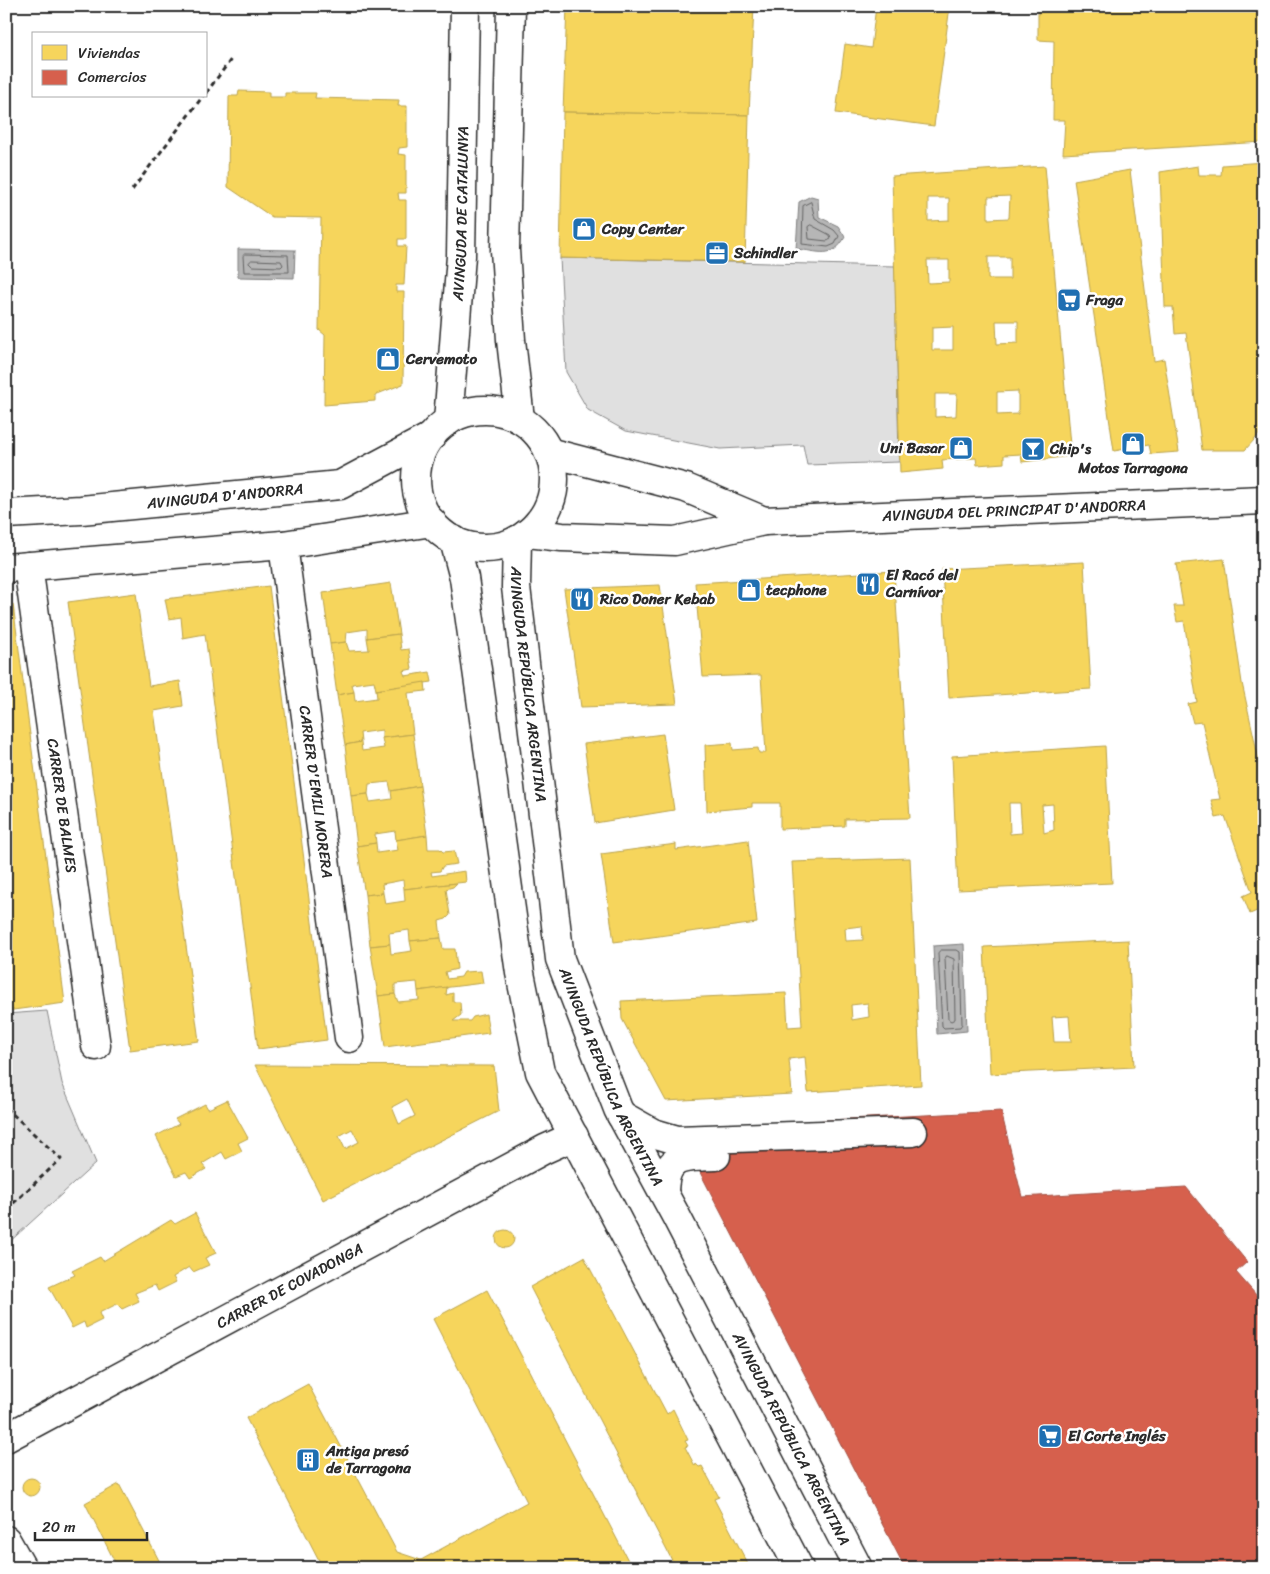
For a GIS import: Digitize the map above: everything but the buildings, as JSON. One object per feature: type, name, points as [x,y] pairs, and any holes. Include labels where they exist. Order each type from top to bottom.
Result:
[{"type":"street","name":"AVINGUDA DE CATALUNYA","points":[[440,429],[462,256],[465,6]]},
{"type":"street","points":[[511,6],[505,250],[511,340],[520,419]]},
{"type":"street","points":[[484,410],[508,414],[520,419],[537,433],[548,452],[553,469],[552,496],[541,520],[522,537],[492,548],[479,548],[454,540],[432,522],[419,498],[416,479],[419,461],[440,429],[459,415],[484,410]]},
{"type":"street","name":"AVINGUDA D'ANDORRA","points":[[6,514],[81,510],[340,485],[440,429]]},
{"type":"street","name":"AVINGUDA DEL PRINCIPAT D'ANDORRA","points":[[548,452],[686,488],[764,521]]},
{"type":"street","name":"AVINGUDA DEL PRINCIPAT D'ANDORRA","points":[[522,537],[675,541],[764,521],[1264,500]]},
{"type":"street","points":[[17,567],[283,545],[432,522]]},
{"type":"street","name":"AVINGUDA REPÚBLICA ARGENTINA","points":[[522,537],[516,587],[560,959],[621,1115],[664,1193],[858,1568]]},
{"type":"street","points":[[454,540],[464,578],[520,974],[540,1072],[799,1568]]},
{"type":"street","name":"CARRER D'EMILI MORERA","points":[[283,545],[349,1038]]},
{"type":"street","name":"CARRER DE BALMES","points":[[17,567],[96,1046]]},
{"type":"street","points":[[621,1115],[653,1133],[677,1140],[913,1132]]},
{"type":"street","name":"CARRER DE COVADONGA","points":[[6,1438],[544,1149],[574,1136]]},
{"type":"street","points":[[664,1193],[664,1175],[670,1165],[682,1157],[892,1150]]},
{"type":"street","points":[[7,1542],[22,1568]]},
{"type":"path","points":[[208,89],[232,58]]},
{"type":"path","points":[[132,190],[202,98]]},
{"type":"path","points":[[6,1108],[61,1159],[6,1210]]},
{"type":"shaded area","points":[[560,258],[895,266],[899,462],[807,465],[803,445],[720,449],[626,431],[588,410],[566,372]]},
{"type":"shaded area","points":[[47,1011],[62,1083],[96,1163],[6,1245],[6,1014]]},
{"type":"water","points":[[811,196],[818,198],[819,217],[838,226],[845,237],[835,249],[830,251],[818,252],[796,249],[799,202]]},
{"type":"water","points":[[238,249],[295,250],[294,278],[238,277]]},
{"type":"water","points":[[964,944],[967,1031],[937,1034],[933,946]]},
{"type":"place","name":"Copy Center","points":[[584,229]]},
{"type":"place","name":"Schindler","points":[[717,253]]},
{"type":"place","name":"Fraga","points":[[1069,300]]},
{"type":"place","name":"Cervemoto","points":[[388,359]]},
{"type":"place","name":"Motos Tarragona","points":[[1133,444]]},
{"type":"place","name":"Uni Basar","points":[[961,448]]},
{"type":"place","name":"Chip's","points":[[1033,449]]},
{"type":"place","name":"El Racó del Carnívor","points":[[868,584]]},
{"type":"place","name":"tecphone","points":[[749,590]]},
{"type":"place","name":"Rico Doner Kebab","points":[[582,599]]},
{"type":"place","name":"El Corte Inglés","points":[[1050,1436]]},
{"type":"place","name":"Antiga presó de Tarragona","points":[[308,1460]]}]
